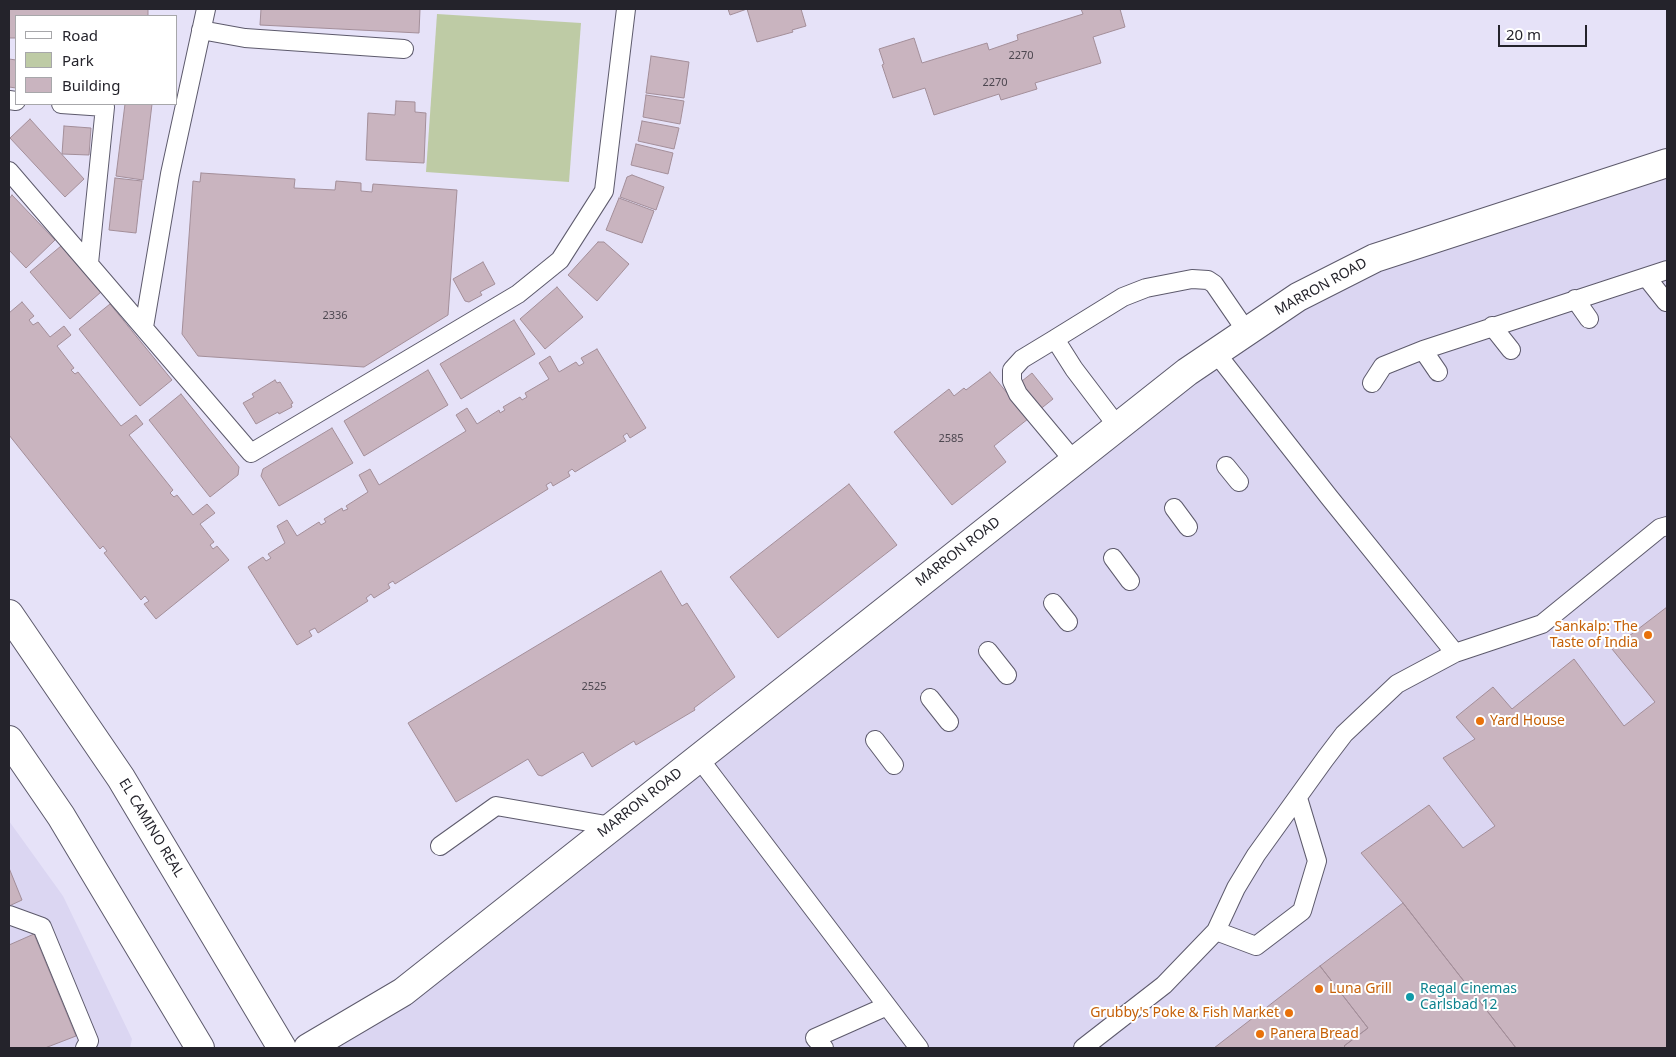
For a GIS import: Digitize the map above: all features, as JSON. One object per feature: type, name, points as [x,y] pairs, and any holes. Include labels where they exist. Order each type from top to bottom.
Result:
[{"type":"main road","name":"MARRON ROAD","points":[[308,1048],[403,992],[1074,461],[1216,352],[1298,297],[1375,258],[1667,163]]},
{"type":"main road","name":"EL CAMINO REAL","points":[[9,614],[121,778],[282,1048]]},
{"type":"main road","points":[[9,740],[61,816],[200,1048]]},
{"type":"lane","points":[[144,326],[170,174],[206,9]]},
{"type":"lane","points":[[9,171],[144,326],[251,453],[518,294],[560,260],[604,191],[626,9]]},
{"type":"lane","points":[[201,30],[245,38],[404,49]]},
{"type":"lane","points":[[83,105],[105,106],[89,263]]},
{"type":"lane","points":[[1372,383],[1384,366],[1422,350],[1667,270]]},
{"type":"lane","points":[[1647,278],[1666,302]]},
{"type":"lane","points":[[1074,461],[1018,394],[1012,381],[1012,370],[1022,359],[1123,297],[1146,288],[1192,279],[1208,280],[1214,284],[1247,332]]},
{"type":"lane","points":[[1575,299],[1589,319]]},
{"type":"lane","points":[[1492,326],[1511,350]]},
{"type":"lane","points":[[1054,339],[1118,427]]},
{"type":"lane","points":[[1422,350],[1438,372]]},
{"type":"lane","points":[[1216,352],[1329,497],[1455,653]]},
{"type":"lane","points":[[1226,466],[1238,482]]},
{"type":"lane","points":[[1174,508],[1188,527]]},
{"type":"lane","points":[[1083,1048],[1164,985],[1216,931],[1236,888],[1256,855],[1344,734],[1397,684],[1455,653],[1542,624],[1660,528],[1667,526]]},
{"type":"lane","points":[[1113,558],[1130,581]]},
{"type":"lane","points":[[1053,603],[1068,622]]},
{"type":"lane","points":[[988,652],[1006,675]]},
{"type":"lane","points":[[930,698],[949,722]]},
{"type":"lane","points":[[875,740],[894,765]]},
{"type":"lane","points":[[698,757],[919,1048]]},
{"type":"lane","points":[[1216,931],[1256,946],[1302,911],[1317,861],[1298,798]]},
{"type":"lane","points":[[440,846],[496,806],[612,826]]},
{"type":"lane","points":[[9,915],[42,927],[89,1041],[85,1048]]},
{"type":"lane","points":[[824,1048],[815,1038],[887,1006]]},
{"type":"shaded area","points":[[1667,162],[1667,1048],[310,1048],[1280,306]]},
{"type":"shaded area","points":[[9,821],[63,896],[132,1039],[130,1048],[9,1048]]},
{"type":"green space","points":[[437,14],[581,23],[569,182],[426,172]]},
{"type":"building","points":[[9,9],[148,9],[148,15],[15,15],[15,38],[9,38]]},
{"type":"building","points":[[261,9],[420,9],[419,33],[260,25]]},
{"type":"building","points":[[728,9],[747,9],[730,15]]},
{"type":"building","points":[[747,9],[801,9],[806,26],[792,30],[793,32],[757,42]]},
{"type":"building","points":[[1081,9],[1120,9],[1125,27],[1093,37],[1101,63],[1035,83],[1037,89],[1001,100],[999,94],[934,115],[925,88],[893,98],[882,65],[884,64],[879,49],[914,38],[922,63],[987,43],[989,50],[1018,40],[1017,35],[1083,14]]},
{"type":"building","points":[[651,56],[689,62],[684,98],[646,93]]},
{"type":"building","points":[[9,59],[15,60],[15,88],[9,87]]},
{"type":"building","points":[[646,95],[684,101],[680,124],[643,117]]},
{"type":"building","points":[[396,101],[415,102],[415,112],[426,113],[424,163],[366,160],[368,113],[395,115]]},
{"type":"building","points":[[125,105],[152,105],[143,180],[116,176]]},
{"type":"building","points":[[30,119],[84,179],[65,197],[10,138]]},
{"type":"building","points":[[642,121],[679,128],[674,149],[638,141]]},
{"type":"building","points":[[64,126],[91,128],[89,155],[62,154]]},
{"type":"building","points":[[636,144],[673,153],[668,174],[631,165]]},
{"type":"building","points":[[201,173],[295,179],[294,188],[335,190],[336,181],[361,183],[361,191],[372,192],[373,184],[457,190],[448,315],[364,367],[198,356],[182,334],[193,181],[200,182]]},
{"type":"building","points":[[632,175],[664,187],[656,210],[620,197],[627,177]]},
{"type":"building","points":[[115,178],[142,181],[136,233],[109,230]]},
{"type":"building","points":[[12,195],[55,240],[26,268],[9,250],[9,199]]},
{"type":"building","points":[[619,198],[654,211],[642,243],[606,230]]},
{"type":"building","points":[[598,242],[604,242],[629,264],[597,301],[568,275]]},
{"type":"building","points":[[61,246],[101,292],[70,319],[30,272]]},
{"type":"building","points":[[483,262],[495,284],[480,292],[482,295],[469,302],[465,301],[453,279]]},
{"type":"building","points":[[557,287],[583,317],[545,349],[520,319]]},
{"type":"building","points":[[22,302],[34,316],[29,320],[33,325],[38,322],[50,337],[64,326],[71,335],[57,346],[74,368],[71,370],[75,374],[78,372],[121,426],[136,415],[143,424],[129,435],[173,490],[170,493],[174,497],[177,495],[193,515],[207,504],[215,513],[200,524],[214,542],[210,545],[213,549],[217,546],[229,560],[156,619],[144,604],[149,601],[145,596],[141,600],[104,553],[107,551],[103,546],[100,549],[9,435],[9,313]]},
{"type":"building","points":[[110,304],[172,380],[140,406],[79,329]]},
{"type":"building","points":[[514,320],[535,354],[461,399],[440,364]]},
{"type":"building","points":[[597,349],[646,428],[630,438],[627,433],[623,436],[626,441],[575,472],[572,469],[568,472],[570,476],[553,486],[551,482],[546,485],[548,489],[395,584],[393,581],[388,584],[390,588],[374,598],[371,594],[366,598],[368,601],[318,633],[315,628],[309,631],[312,636],[297,645],[248,567],[263,557],[266,561],[271,558],[268,554],[285,543],[277,526],[287,520],[297,536],[319,522],[321,525],[326,522],[324,519],[342,508],[343,511],[348,509],[346,506],[368,492],[359,475],[370,469],[379,485],[466,431],[456,415],[467,408],[477,424],[499,410],[500,413],[505,410],[503,407],[520,397],[522,400],[527,397],[525,393],[549,379],[539,363],[550,356],[559,372],[576,362],[579,366],[584,363],[581,358]]},
{"type":"building","points":[[428,370],[448,405],[364,456],[344,421]]},
{"type":"building","points":[[990,372],[1007,393],[1032,373],[1053,399],[994,446],[1006,462],[952,505],[894,432],[949,389],[954,396],[964,388],[966,390]]},
{"type":"building","points":[[275,380],[277,383],[280,382],[293,403],[291,404],[292,407],[256,424],[243,403],[254,397],[252,394]]},
{"type":"building","points":[[181,394],[239,467],[238,475],[210,497],[149,420]]},
{"type":"building","points":[[332,428],[353,463],[279,506],[261,476],[263,469]]},
{"type":"building","points":[[849,484],[897,545],[778,638],[730,577]]},
{"type":"building","points":[[661,571],[682,606],[687,603],[735,677],[694,708],[695,710],[636,745],[634,741],[592,767],[583,752],[542,776],[538,775],[528,759],[456,802],[408,723]]},
{"type":"building","points":[[1667,607],[1667,1048],[1516,1048],[1403,903],[1361,853],[1429,805],[1463,848],[1495,826],[1443,758],[1475,739],[1456,717],[1493,687],[1512,709],[1574,659],[1624,726],[1655,702],[1612,649]]},
{"type":"building","points":[[9,868],[22,900],[9,906]]},
{"type":"building","name":"Regal Cinemas Carlsbad 12","points":[[1403,903],[1516,1048],[1346,1048],[1344,1046],[1368,1028],[1320,966]]},
{"type":"building","points":[[34,934],[76,1036],[45,1048],[9,1048],[9,945]]},
{"type":"building","points":[[1320,966],[1368,1028],[1344,1046],[1346,1048],[1214,1048]]},
{"type":"place","name":"Sankalp: The Taste of India","points":[[1648,635]]},
{"type":"place","name":"Yard House","points":[[1480,721]]},
{"type":"place","name":"Luna Grill","points":[[1319,989]]},
{"type":"place","name":"Regal Cinemas Carlsbad 12","points":[[1410,997]]},
{"type":"place","name":"Grubby's Poke & Fish Market","points":[[1289,1013]]},
{"type":"place","name":"Panera Bread","points":[[1260,1034]]}]
